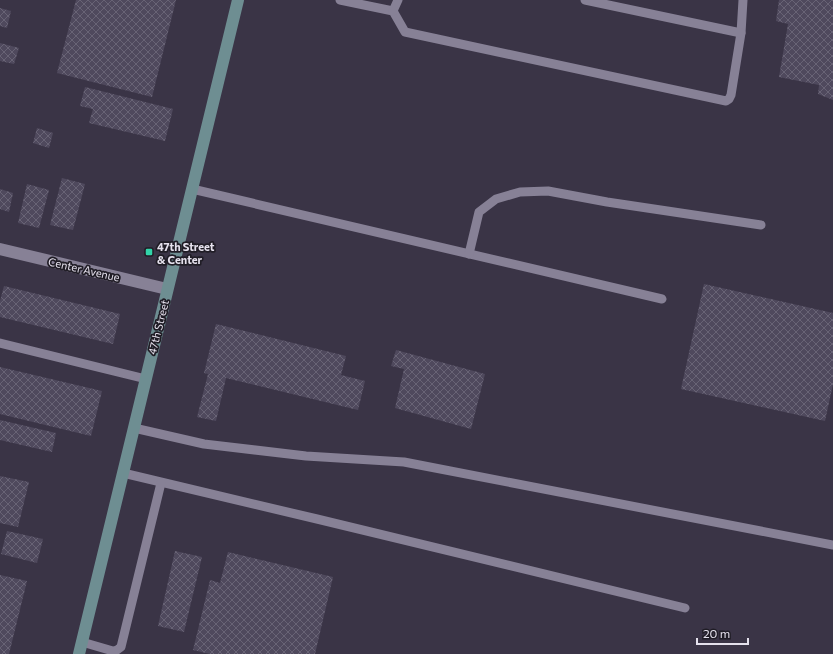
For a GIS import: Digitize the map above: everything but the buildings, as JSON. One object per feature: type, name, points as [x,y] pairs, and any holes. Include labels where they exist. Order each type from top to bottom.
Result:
[{"type":"main road","name":"47th Street","points":[[79,654],[238,0]]},
{"type":"street","name":"Center Avenue","points":[[0,249],[168,289]]},
{"type":"lane","points":[[340,0],[393,11],[405,32],[726,101],[731,96],[741,33],[743,0]]},
{"type":"lane","points":[[393,11],[398,0]]},
{"type":"lane","points":[[585,0],[741,33]]},
{"type":"lane","points":[[192,189],[662,299]]},
{"type":"lane","points":[[469,254],[479,212],[496,199],[520,192],[548,191],[607,202],[761,225]]},
{"type":"lane","points":[[0,343],[146,379]]},
{"type":"lane","points":[[134,428],[204,444],[306,456],[404,462],[833,545]]},
{"type":"lane","points":[[123,473],[685,608]]},
{"type":"lane","points":[[82,642],[113,651],[121,647],[161,483]]},
{"type":"place","name":"47th Street & Center","points":[[149,252]]}]
